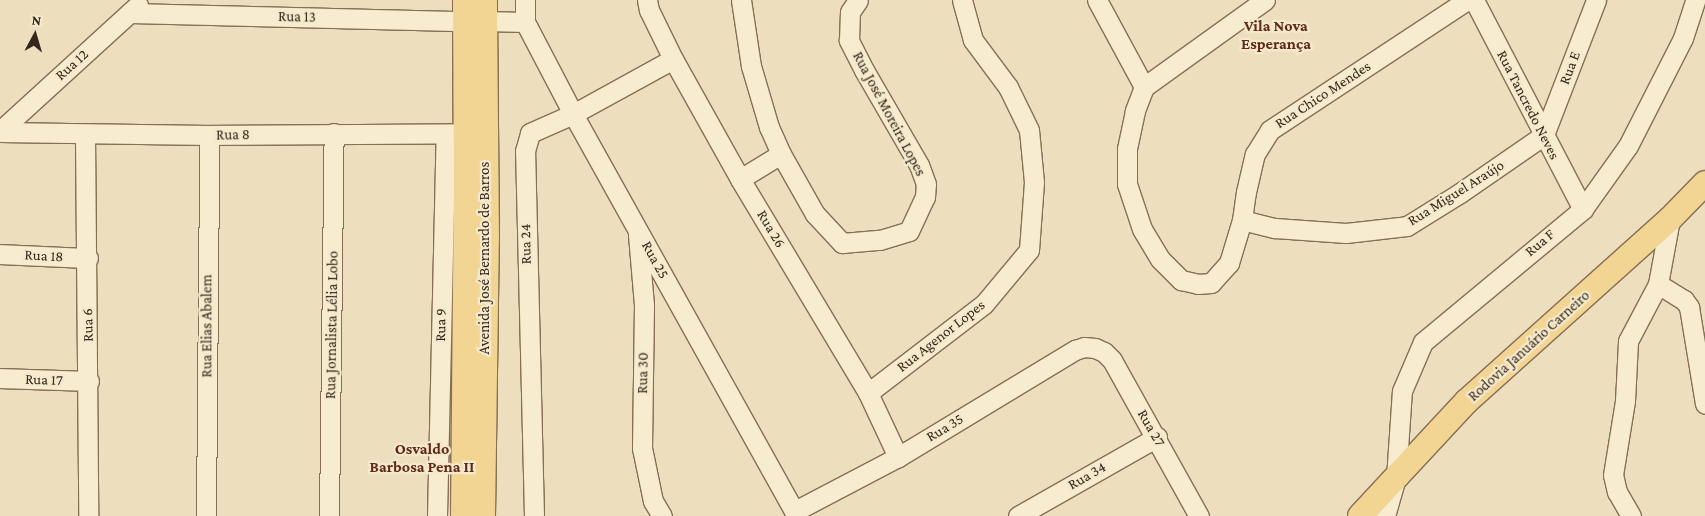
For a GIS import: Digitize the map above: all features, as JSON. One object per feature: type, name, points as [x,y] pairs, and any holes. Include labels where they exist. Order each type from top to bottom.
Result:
[{"type":"main road","name":"Avenida José Bernardo de Barros","points":[[462,516],[455,133],[475,10]]},
{"type":"main road","name":"Avenida José Bernardo de Barros","points":[[475,10],[487,238],[483,516]]},
{"type":"main road","name":"Rodovia Januário Carneiro","points":[[1360,516],[1467,401],[1670,220],[1705,183]]},
{"type":"street","name":"Rua 25","points":[[525,0],[525,22],[573,114],[796,514]]},
{"type":"street","name":"Rua 26","points":[[647,0],[649,10],[673,59],[740,179],[868,393],[898,457]]},
{"type":"street","name":"Rua José Moreira Lopes","points":[[741,0],[751,66],[769,127],[781,154],[815,214],[842,243],[880,240],[909,231],[925,196],[926,184],[919,166],[864,70],[850,40],[850,12],[858,0]]},
{"type":"street","name":"Rua Agenor Lopes","points":[[868,393],[984,304],[1029,250],[1034,182],[1029,130],[1008,86],[973,40],[962,0]]},
{"type":"street","points":[[1097,0],[1144,87],[1265,0]]},
{"type":"street","name":"Rua Chico Mendes","points":[[1144,87],[1135,111],[1127,149],[1128,184],[1142,229],[1160,259],[1181,280],[1198,284],[1211,283],[1229,263],[1242,220],[1255,154],[1270,130],[1467,0]]},
{"type":"street","name":"Rua Tancredo Neves","points":[[1474,0],[1583,209]]},
{"type":"street","name":"Rua E","points":[[1544,135],[1596,0]]},
{"type":"street","name":"Rua F","points":[[1385,516],[1396,478],[1402,391],[1423,342],[1583,209],[1628,146],[1683,38],[1695,0]]},
{"type":"street","name":"Rua 13","points":[[137,6],[475,10],[525,22]]},
{"type":"street","name":"Rua 12","points":[[0,131],[137,6]]},
{"type":"street","name":"Rua 24","points":[[534,516],[524,151],[530,133],[573,114],[673,59]]},
{"type":"street","name":"Rua 8","points":[[0,131],[85,135],[455,133]]},
{"type":"street","name":"Rua Jornalista Lélia Lobo","points":[[330,516],[334,133]]},
{"type":"street","name":"Rua 9","points":[[437,516],[455,133]]},
{"type":"street","name":"Rua 6","points":[[85,135],[89,381],[88,516]]},
{"type":"street","name":"Rua Elias Abalem","points":[[206,516],[208,135]]},
{"type":"street","name":"Rua Miguel Araújo","points":[[1242,220],[1275,228],[1346,233],[1406,226],[1460,193],[1544,135]]},
{"type":"street","points":[[740,179],[781,154]]},
{"type":"street","points":[[1631,516],[1617,492],[1614,475],[1625,401],[1628,342],[1658,284],[1670,220]]},
{"type":"street","name":"Rua 30","points":[[637,227],[644,305],[642,448],[653,500],[662,516]]},
{"type":"street","name":"Rua 18","points":[[0,254],[88,258]]},
{"type":"street","points":[[1658,284],[1684,300],[1689,307],[1705,404]]},
{"type":"street","name":"Rua 35","points":[[796,514],[898,457],[1075,350],[1095,348]]},
{"type":"street","name":"Rua 27","points":[[1095,348],[1104,352],[1112,360],[1157,437],[1199,516]]},
{"type":"street","name":"Rua 17","points":[[0,378],[89,381]]},
{"type":"street","name":"Rua 34","points":[[1018,516],[1157,437]]},
{"type":"district","name":"Vila Nova Esperança","points":[[1276,35]]},
{"type":"district","name":"Osvaldo Barbosa Pena II","points":[[422,458]]}]
